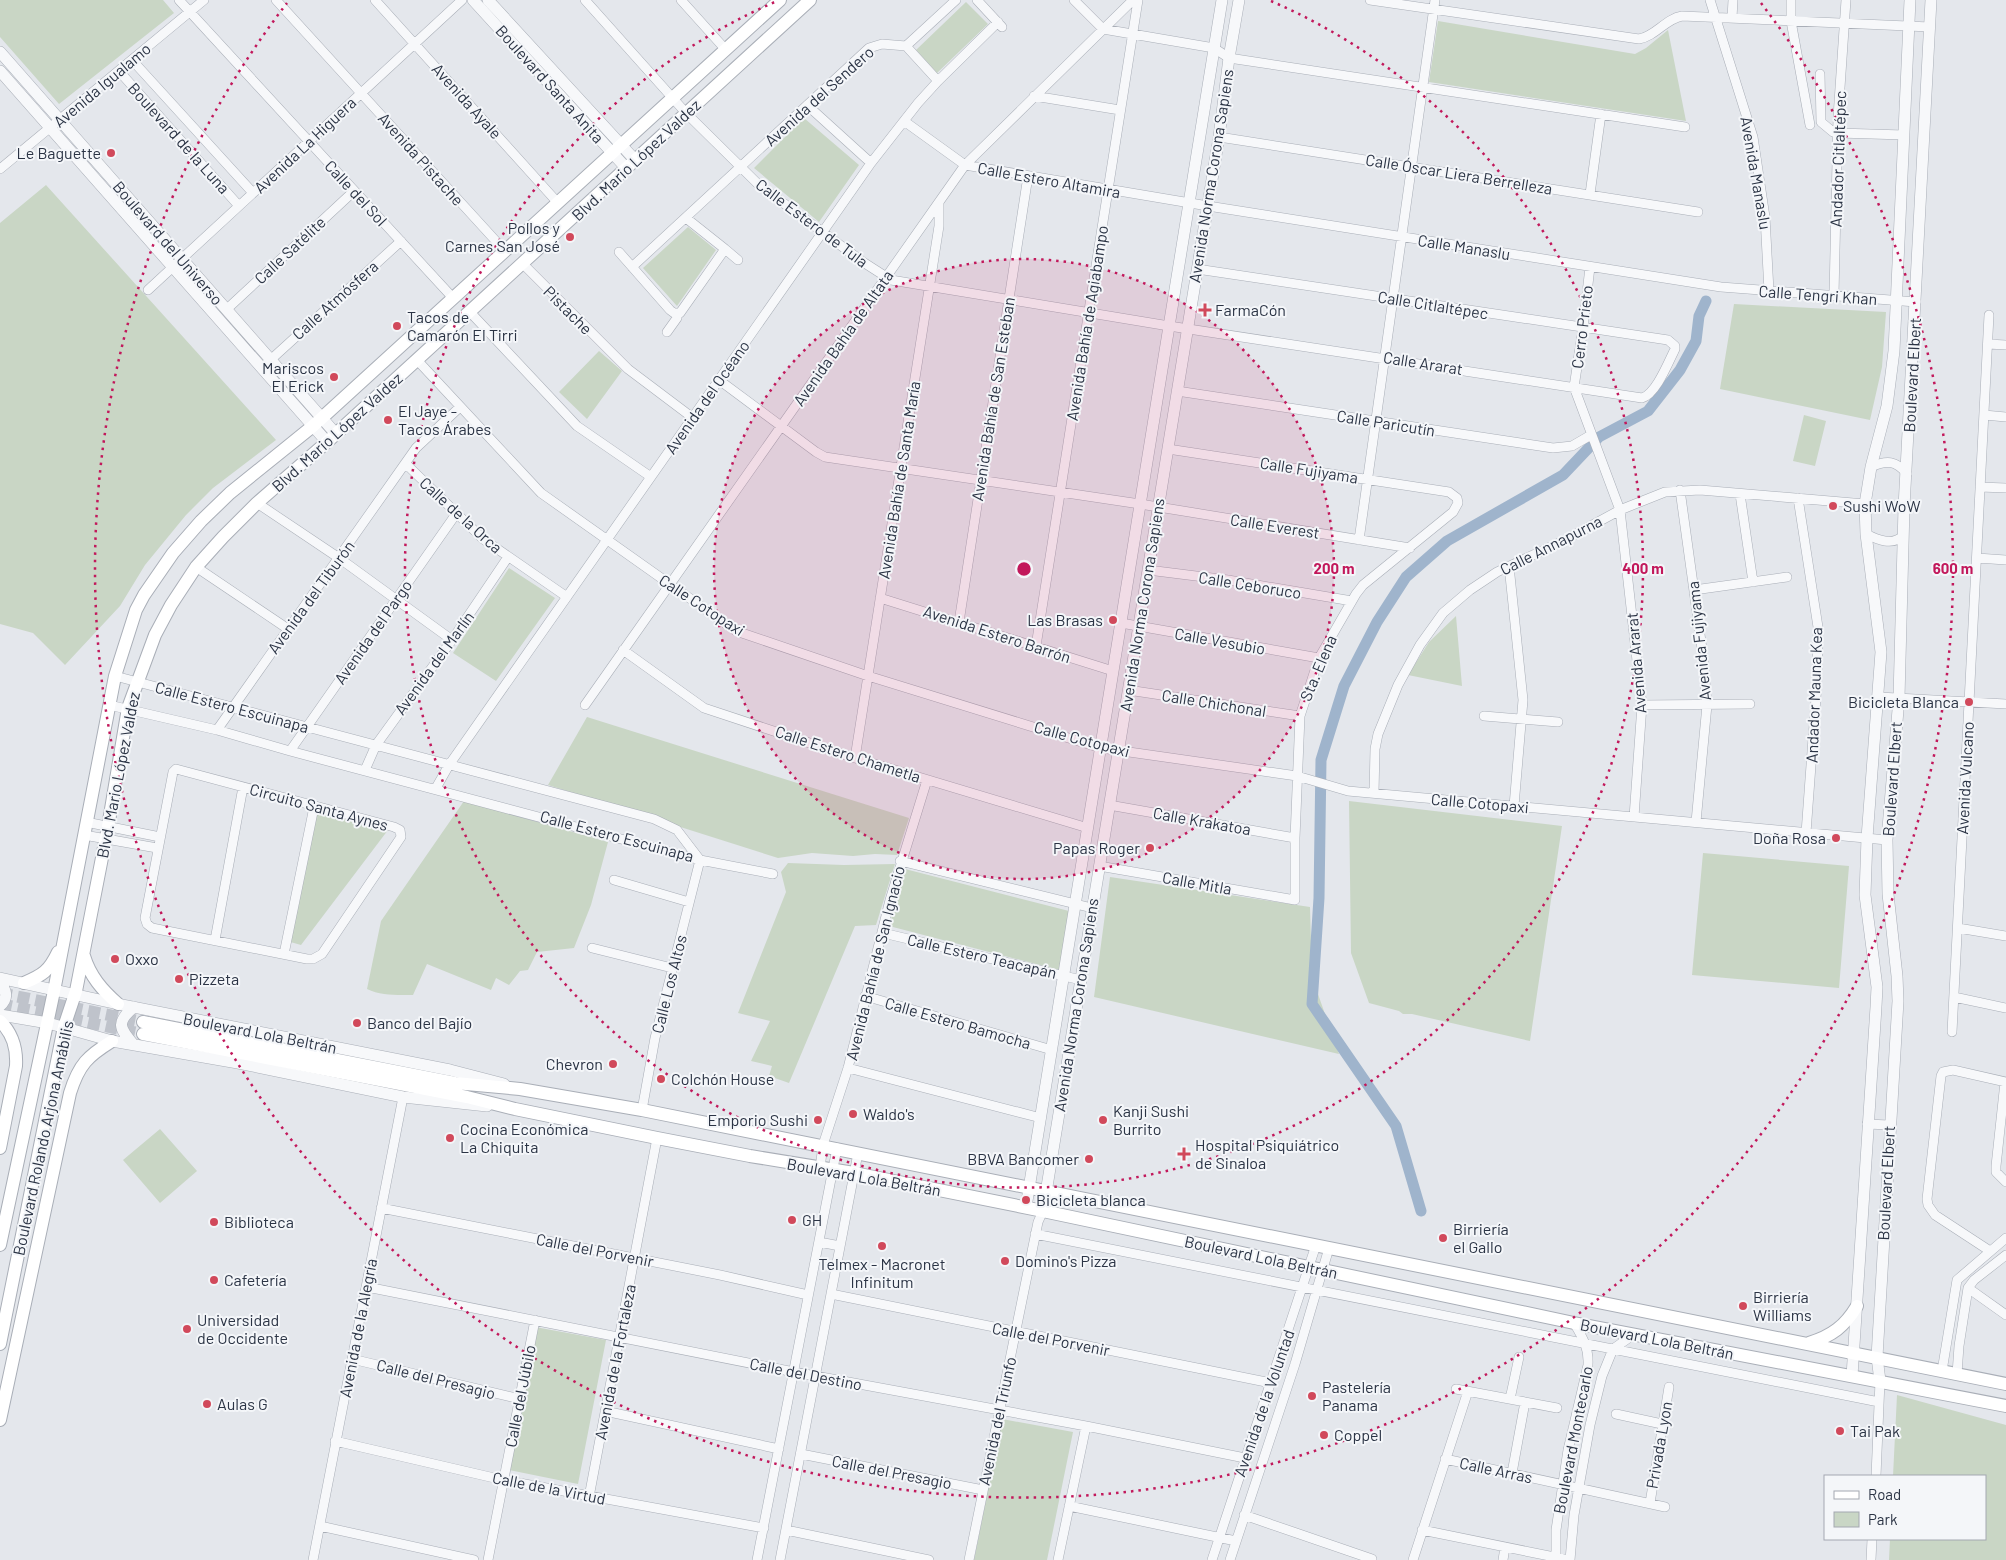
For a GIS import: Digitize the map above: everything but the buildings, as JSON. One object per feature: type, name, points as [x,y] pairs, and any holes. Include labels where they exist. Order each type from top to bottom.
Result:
[{"type":"main road","name":"Blvd. Mario López Valdez","points":[[55,989],[116,676],[136,610],[173,553],[201,521],[230,493],[318,422],[780,0]]},
{"type":"main road","name":"Blvd. Mario López Valdez","points":[[76,993],[107,833],[128,708],[155,635],[171,605],[196,568],[223,537],[257,503],[332,438],[810,0]]},
{"type":"main road","points":[[24,983],[42,976],[48,970],[63,944]]},
{"type":"main road","points":[[83,953],[88,969],[93,977],[104,992],[118,1004]]},
{"type":"main road","name":"Boulevard Rolando Arjona Amábilis","points":[[0,1245],[55,989]]},
{"type":"main road","name":"Boulevard Rolando Arjona Amábilis","points":[[0,1344],[64,1027],[76,993]]},
{"type":"main road","points":[[0,1021],[11,1034],[17,1055],[0,1148]]},
{"type":"main road","name":"Boulevard Lola Beltrán","points":[[2006,1384],[642,1110],[520,1089],[456,1083],[143,1028],[657,1138],[854,1173],[1026,1207],[1040,1216],[1309,1267],[1574,1324],[2006,1406]]},
{"type":"main road","points":[[0,1420],[70,1092],[74,1080],[86,1059],[112,1040]]},
{"type":"main road","points":[[1807,1344],[1824,1338],[1838,1330],[1849,1320],[1857,1306]]},
{"type":"street","name":"Calle del Sol","points":[[179,0],[453,298]]},
{"type":"street","name":"Avenida Igualamo","points":[[0,169],[204,0]]},
{"type":"street","name":"Avenida Pistache","points":[[276,0],[505,251]]},
{"type":"street","name":"Avenida Ayale","points":[[375,0],[558,203]]},
{"type":"street","name":"Avenida La Higuera","points":[[148,290],[462,0]]},
{"type":"street","name":"Boulevard Santa Anita","points":[[472,0],[617,149]]},
{"type":"street","name":"Boulevard Santa Anita","points":[[488,0],[631,165]]},
{"type":"street","name":"Calle Estero de Tula","points":[[585,0],[672,98],[740,167],[778,200],[886,278],[930,287],[1169,326]]},
{"type":"street","points":[[681,0],[726,50]]},
{"type":"street","points":[[938,81],[906,46],[956,0]]},
{"type":"street","name":"Avenida del Océano","points":[[436,788],[449,765],[872,163],[938,81],[1000,24],[977,0]]},
{"type":"street","points":[[1074,0],[1102,29],[1214,48],[1229,58],[1685,127]]},
{"type":"street","name":"Avenida Bahía de Altata","points":[[585,705],[965,165],[1133,0]]},
{"type":"street","name":"Avenida Bahía de Agiabampo","points":[[1036,646],[1138,0]]},
{"type":"street","name":"Avenida Norma Corona Sapiens","points":[[1026,1207],[1222,0]]},
{"type":"street","name":"Avenida Norma Corona Sapiens","points":[[1040,1216],[1081,980],[1208,206],[1239,0]]},
{"type":"street","points":[[1370,0],[1639,39],[1653,34],[1674,18],[1732,18],[1930,27]]},
{"type":"street","points":[[1359,540],[1435,0]]},
{"type":"street","name":"Avenida Manaslu","points":[[1710,0],[1753,137],[1765,217],[1768,291]]},
{"type":"street","points":[[1732,18],[1733,0]]},
{"type":"street","points":[[1791,0],[1791,21],[1810,125]]},
{"type":"street","name":"Andador Citlaltépec","points":[[1834,295],[1838,132],[1846,0]]},
{"type":"street","name":"Boulevard Elbert","points":[[1852,1376],[1876,986],[1866,895],[1868,838],[1881,652],[1866,534],[1865,504],[1871,467],[1891,383],[1910,0]]},
{"type":"street","name":"Boulevard Elbert","points":[[1880,1381],[1877,1357],[1898,986],[1888,894],[1887,840],[1899,698],[1903,536],[1931,0]]},
{"type":"street","name":"Avenida del Sendero","points":[[632,267],[869,48],[882,44],[906,46]]},
{"type":"street","name":"Boulevard del Universo","points":[[0,52],[270,358],[332,438]]},
{"type":"street","name":"Boulevard de la Luna","points":[[132,60],[253,193]]},
{"type":"street","name":"Boulevard de la Luna","points":[[119,71],[239,206]]},
{"type":"street","name":"Boulevard del Universo","points":[[0,72],[262,368],[318,422]]},
{"type":"street","points":[[1820,74],[1821,122],[1833,132],[1904,135]]},
{"type":"street","points":[[1034,96],[1120,110]]},
{"type":"street","points":[[808,105],[872,163]]},
{"type":"street","points":[[1590,194],[1600,114]]},
{"type":"street","name":"Calle Estero Altamira","points":[[904,121],[965,165],[1208,206]]},
{"type":"street","name":"Calle Óscar Liera Berrelleza","points":[[1219,137],[1698,212]]},
{"type":"street","name":"Avenida Bahía de San Esteban","points":[[958,622],[1028,176]]},
{"type":"street","name":"Calle Satélite","points":[[226,309],[354,191]]},
{"type":"street","name":"Avenida Bahía de Santa María","points":[[855,758],[930,287],[939,226],[939,202]]},
{"type":"street","name":"Calle Manaslu","points":[[1208,206],[1721,287]]},
{"type":"street","points":[[686,218],[738,260]]},
{"type":"street","name":"Calle Atmósfera","points":[[262,368],[270,358],[400,241]]},
{"type":"street","points":[[677,314],[683,311],[725,249]]},
{"type":"street","points":[[619,252],[670,310],[677,314]]},
{"type":"street","name":"Pistache","points":[[523,264],[628,370],[693,418]]},
{"type":"street","name":"Cerro Prieto","points":[[1574,387],[1590,267]]},
{"type":"street","name":"Calle Citlaltépec","points":[[1197,269],[1668,340],[1675,346],[1675,350],[1654,389]]},
{"type":"street","name":"Calle Tengri Khan","points":[[1721,287],[1916,302]]},
{"type":"street","points":[[470,312],[550,400],[577,426],[651,478]]},
{"type":"street","points":[[667,332],[677,318],[677,314]]},
{"type":"street","name":"Avenida Vulcano","points":[[1952,1032],[1989,315]]},
{"type":"street","name":"Calle Ararat","points":[[1169,326],[1188,327],[1642,398],[1654,389]]},
{"type":"street","points":[[1988,344],[2006,345]]},
{"type":"street","name":"Calle Cotopaxi","points":[[417,360],[541,493],[669,585],[736,631],[868,676],[1101,748],[1297,776],[1348,790],[1887,840]]},
{"type":"street","name":"Calle Everest","points":[[719,380],[825,457],[1140,504],[1410,548]]},
{"type":"street","name":"Avenida Ararat","points":[[1574,387],[1620,510],[1642,705],[1634,817]]},
{"type":"street","name":"Calle Paricutín","points":[[1177,391],[1559,449],[1572,446],[1591,435]]},
{"type":"street","name":"Avenida del Tiburón","points":[[217,730],[416,448],[460,407]]},
{"type":"street","points":[[1984,416],[2006,417]]},
{"type":"street","name":"Calle Fujiyama","points":[[1168,449],[1449,492]]},
{"type":"street","points":[[1871,467],[1889,461],[1898,465],[1907,474]]},
{"type":"street","name":"Calle de la Orca","points":[[406,464],[483,539],[567,598]]},
{"type":"street","points":[[1980,486],[2006,488]]},
{"type":"street","name":"Calle Annapurna","points":[[1374,793],[1378,734],[1398,685],[1432,627],[1457,600],[1484,580],[1620,510],[1654,496],[1680,490],[1865,504]]},
{"type":"street","name":"Avenida Fujiyama","points":[[1680,490],[1703,656],[1707,705],[1696,822]]},
{"type":"street","name":"Sta. Elena","points":[[1295,900],[1295,838],[1300,716],[1319,658],[1363,585],[1453,512],[1458,503],[1457,498],[1449,492]]},
{"type":"street","points":[[1740,494],[1753,582]]},
{"type":"street","name":"Andador Mauna Kea","points":[[1798,498],[1818,627],[1817,684],[1806,832]]},
{"type":"street","points":[[257,503],[339,558],[452,640]]},
{"type":"street","name":"Avenida del Pargo","points":[[290,751],[456,514]]},
{"type":"street","points":[[1866,534],[1886,542],[1897,540],[1903,536]]},
{"type":"street","name":"Avenida del Marlín","points":[[365,770],[376,745],[452,640],[508,557]]},
{"type":"street","points":[[1977,558],[2006,560]]},
{"type":"street","points":[[1509,566],[1523,700],[1514,806]]},
{"type":"street","points":[[196,568],[288,629]]},
{"type":"street","name":"Calle Ceboruco","points":[[1148,570],[1228,580],[1352,602]]},
{"type":"street","points":[[1694,590],[1787,577]]},
{"type":"street","name":"Avenida Estero Barrón","points":[[880,598],[1113,671]]},
{"type":"street","name":"Calle Vesubio","points":[[1121,624],[1319,658]]},
{"type":"street","name":"Calle Estero Chametla","points":[[623,650],[704,708],[855,758],[1088,828]]},
{"type":"street","name":"Calle Estero Escuinapa","points":[[116,676],[654,819],[677,830],[700,860]]},
{"type":"street","name":"Calle Chichonal","points":[[1128,690],[1300,716]]},
{"type":"street","points":[[1879,697],[2006,704]]},
{"type":"street","points":[[1642,705],[1750,704]]},
{"type":"street","name":"Calle Estero Escuinapa","points":[[109,705],[217,730],[700,860]]},
{"type":"street","points":[[1484,716],[1558,722]]},
{"type":"street","name":"Circuito Santa Aynes","points":[[174,770],[180,770],[314,807],[394,827],[400,830],[401,837],[322,954],[313,959],[307,959],[152,928],[147,924],[145,918],[157,848],[174,770]]},
{"type":"street","name":"Avenida Bahía de San Ignacio","points":[[826,1169],[823,1145],[848,1068],[900,861],[927,780]]},
{"type":"street","points":[[215,940],[243,787]]},
{"type":"street","name":"Calle Krakatoa","points":[[1109,805],[1295,838]]},
{"type":"street","points":[[284,954],[314,807]]},
{"type":"street","points":[[85,829],[107,833],[160,837]]},
{"type":"street","points":[[107,833],[157,848]]},
{"type":"street","points":[[700,860],[774,874]]},
{"type":"street","name":"Calle Los Altos","points":[[642,1110],[655,1038],[700,860]]},
{"type":"street","points":[[900,861],[1092,908]]},
{"type":"street","name":"Calle Mitla","points":[[1099,866],[1295,900]]},
{"type":"street","points":[[614,880],[689,902]]},
{"type":"street","points":[[1958,928],[2006,936]]},
{"type":"street","name":"Calle Estero Teacapán","points":[[883,933],[1081,980]]},
{"type":"street","points":[[592,948],[672,968]]},
{"type":"street","points":[[0,980],[6,991],[6,998],[0,1006]]},
{"type":"street","name":"Boulevard Lola Beltrán","points":[[0,980],[76,993],[118,1004],[450,1070],[520,1089]]},
{"type":"street","name":"Calle Estero Bamocha","points":[[865,996],[1052,1050]]},
{"type":"street","points":[[1954,997],[2006,1008]]},
{"type":"street","points":[[133,1044],[121,1026],[124,1015],[134,1007]]},
{"type":"street","name":"Boulevard Lola Beltrán","points":[[0,1014],[48,1023],[112,1040],[403,1097],[515,1109]]},
{"type":"street","points":[[848,1068],[1041,1118]]},
{"type":"street","points":[[1990,1251],[1935,1215],[1928,1205],[1940,1080],[1944,1072],[1953,1070],[2006,1082],[1996,1166],[1996,1172],[2006,1182]]},
{"type":"street","name":"Avenida de la Alegría","points":[[313,1560],[403,1097]]},
{"type":"street","points":[[1867,1124],[1889,1125]]},
{"type":"street","name":"Avenida de la Fortaleza","points":[[589,1497],[657,1138]]},
{"type":"street","points":[[758,1560],[819,1242],[826,1169],[837,1148]]},
{"type":"street","points":[[780,1560],[858,1153]]},
{"type":"street","name":"Calle del Porvenir","points":[[381,1208],[634,1258],[808,1295]]},
{"type":"street","name":"Avenida del Triunfo","points":[[969,1560],[1040,1216]]},
{"type":"street","points":[[1036,1234],[1880,1402]]},
{"type":"street","points":[[1942,1371],[1955,1284],[1960,1276],[2006,1238]]},
{"type":"street","points":[[819,1242],[840,1246]]},
{"type":"street","name":"Avenida de la Voluntad","points":[[1212,1560],[1316,1246]]},
{"type":"street","name":"Avenida de la Voluntad","points":[[1230,1560],[1295,1364],[1329,1248]]},
{"type":"street","points":[[1957,1374],[1959,1346],[1968,1288],[1974,1280],[2006,1255]]},
{"type":"street","name":"Calle del Destino","points":[[367,1287],[794,1372],[1086,1426],[1245,1458]]},
{"type":"street","points":[[1968,1288],[2006,1315]]},
{"type":"street","name":"Calle del Porvenir","points":[[831,1294],[1271,1383]]},
{"type":"street","name":"Calle del Júbilo","points":[[488,1560],[535,1320]]},
{"type":"street","name":"Boulevard Montecarlo","points":[[1556,1559],[1556,1530],[1563,1484],[1589,1355],[1586,1343],[1574,1324]]},
{"type":"street","points":[[1613,1349],[1633,1335]]},
{"type":"street","name":"Boulevard Montecarlo","points":[[1570,1560],[1574,1516],[1598,1389],[1605,1365],[1613,1349]]},
{"type":"street","points":[[1510,1399],[1518,1356]]},
{"type":"street","name":"Calle del Presagio","points":[[352,1359],[520,1399]]},
{"type":"street","points":[[1876,1475],[1880,1381]]},
{"type":"street","name":"Privada Lyon","points":[[1650,1503],[1669,1387]]},
{"type":"street","points":[[1456,1389],[1557,1408]]},
{"type":"street","points":[[1582,1389],[1598,1389]]},
{"type":"street","points":[[1413,1560],[1468,1391]]},
{"type":"street","points":[[1512,1473],[1525,1402]]},
{"type":"street","points":[[605,1411],[779,1449]]},
{"type":"street","points":[[1616,1414],[1662,1424]]},
{"type":"street","points":[[1058,1560],[1086,1426]]},
{"type":"street","name":"Calle de la Virtud","points":[[335,1441],[503,1480],[764,1528]]},
{"type":"street","name":"Calle del Presagio","points":[[801,1454],[983,1490]]},
{"type":"street","name":"Calle Arras","points":[[1445,1459],[1665,1507]]},
{"type":"street","points":[[1069,1506],[1236,1541]]},
{"type":"street","points":[[1244,1515],[1372,1559]]},
{"type":"street","points":[[320,1526],[474,1560]]},
{"type":"street","points":[[786,1530],[929,1560]]},
{"type":"street","points":[[1422,1530],[1556,1559],[1570,1560]]},
{"type":"street","points":[[1871,1560],[1872,1540]]},
{"type":"street","points":[[1503,1560],[1505,1548]]},
{"type":"green space","points":[[0,0],[163,0],[174,13],[59,104],[0,37]]},
{"type":"green space","points":[[966,2],[988,24],[937,73],[916,50]]},
{"type":"green space","points":[[1438,21],[1635,54],[1646,48],[1668,30],[1686,121],[1429,82]]},
{"type":"green space","points":[[804,118],[859,165],[819,222],[754,168]]},
{"type":"green space","points":[[46,185],[276,440],[213,488],[186,515],[145,565],[120,606],[65,665],[33,633],[0,624],[0,223]]},
{"type":"green space","points":[[688,227],[716,250],[677,306],[643,268]]},
{"type":"green space","points":[[1734,304],[1886,312],[1882,367],[1870,420],[1720,389]]},
{"type":"green space","points":[[599,351],[622,371],[587,419],[559,392]]},
{"type":"green space","points":[[1804,415],[1826,421],[1815,466],[1793,461]]},
{"type":"green space","points":[[509,568],[555,598],[496,681],[453,653]]},
{"type":"green space","points":[[1456,616],[1462,686],[1408,675],[1429,642]]},
{"type":"green space","points":[[587,717],[909,818],[897,855],[853,856],[812,853],[778,858],[548,785]]},
{"type":"green space","points":[[464,801],[608,842],[591,905],[574,948],[537,952],[528,970],[520,971],[509,985],[496,978],[491,990],[427,964],[413,995],[383,994],[367,989],[381,921]]},
{"type":"green space","points":[[1349,801],[1562,826],[1530,1041],[1412,1014],[1403,1014],[1399,1011],[1369,1003],[1351,953]]},
{"type":"green space","points":[[317,811],[388,830],[301,945],[287,941]]},
{"type":"green space","points":[[1703,853],[1849,866],[1839,988],[1692,975]]},
{"type":"green space","points":[[788,863],[895,864],[876,925],[855,926],[789,1083],[769,1076],[772,1066],[751,1061],[770,1021],[738,1013],[786,892],[781,872]]},
{"type":"green space","points":[[905,869],[1069,911],[1059,970],[889,926]]},
{"type":"green space","points":[[1110,877],[1310,907],[1312,977],[1339,1054],[1094,997]]},
{"type":"green space","points":[[160,1129],[197,1171],[160,1203],[123,1160]]},
{"type":"green space","points":[[535,1327],[606,1340],[578,1484],[509,1470]]},
{"type":"green space","points":[[1897,1395],[2006,1425],[2006,1560],[1889,1560],[1890,1540],[1986,1540],[1986,1475],[1893,1475]]},
{"type":"green space","points":[[1002,1419],[1073,1432],[1047,1560],[974,1560]]},
{"type":"waterway","points":[[1421,1211],[1396,1126],[1312,1004],[1319,898],[1321,760],[1344,686],[1377,622],[1406,577],[1447,541],[1563,475],[1599,437],[1648,411],[1680,370],[1696,341],[1699,316],[1706,301]]},
{"type":"tunnel","points":[[0,993],[143,1022]]},
{"type":"tunnel","points":[[0,1004],[143,1034]]},
{"type":"place","name":"Le Baguette","points":[[111,153]]},
{"type":"place","name":"Pollos y Carnes San José","points":[[570,237]]},
{"type":"place","name":"FarmaCón","points":[[1205,310]]},
{"type":"place","name":"Tacos de Camarón El Tirri","points":[[397,326]]},
{"type":"place","name":"Mariscos El Erick","points":[[334,377]]},
{"type":"place","name":"El Jaye - Tacos Árabes","points":[[388,420]]},
{"type":"place","name":"Sushi WoW","points":[[1833,506]]},
{"type":"place","name":"Las Brasas","points":[[1113,620]]},
{"type":"place","name":"Bicicleta Blanca","points":[[1969,702]]},
{"type":"place","name":"Doña Rosa","points":[[1836,838]]},
{"type":"place","name":"Papas Roger","points":[[1150,848]]},
{"type":"place","name":"Oxxo","points":[[115,959]]},
{"type":"place","name":"Pizzeta","points":[[179,979]]},
{"type":"place","name":"Banco del Bajío","points":[[357,1023]]},
{"type":"place","name":"Chevron","points":[[613,1064]]},
{"type":"place","name":"Colchón House","points":[[661,1079]]},
{"type":"place","name":"Waldo's","points":[[853,1114]]},
{"type":"place","name":"Emporio Sushi","points":[[818,1120]]},
{"type":"place","name":"Kanji Sushi Burrito","points":[[1103,1120]]},
{"type":"place","name":"Cocina Económica La Chiquita","points":[[450,1138]]},
{"type":"place","name":"Hospital Psiquiátrico de Sinaloa","points":[[1184,1154]]},
{"type":"place","name":"BBVA Bancomer","points":[[1089,1159]]},
{"type":"place","name":"Bicicleta blanca","points":[[1026,1200]]},
{"type":"place","name":"GH","points":[[792,1220]]},
{"type":"place","name":"Biblioteca","points":[[214,1222]]},
{"type":"place","name":"Birriería el Gallo","points":[[1443,1238]]},
{"type":"place","name":"Telmex - Macronet Infinitum","points":[[882,1246]]},
{"type":"place","name":"Domino's Pizza","points":[[1005,1261]]},
{"type":"place","name":"Cafetería","points":[[214,1280]]},
{"type":"place","name":"Birriería Williams","points":[[1743,1306]]},
{"type":"place","name":"Universidad de Occidente","points":[[187,1329]]},
{"type":"place","name":"Pastelería Panama","points":[[1312,1396]]},
{"type":"place","name":"Aulas G","points":[[207,1404]]},
{"type":"place","name":"Tai Pak","points":[[1840,1431]]},
{"type":"place","name":"Coppel","points":[[1324,1435]]}]
